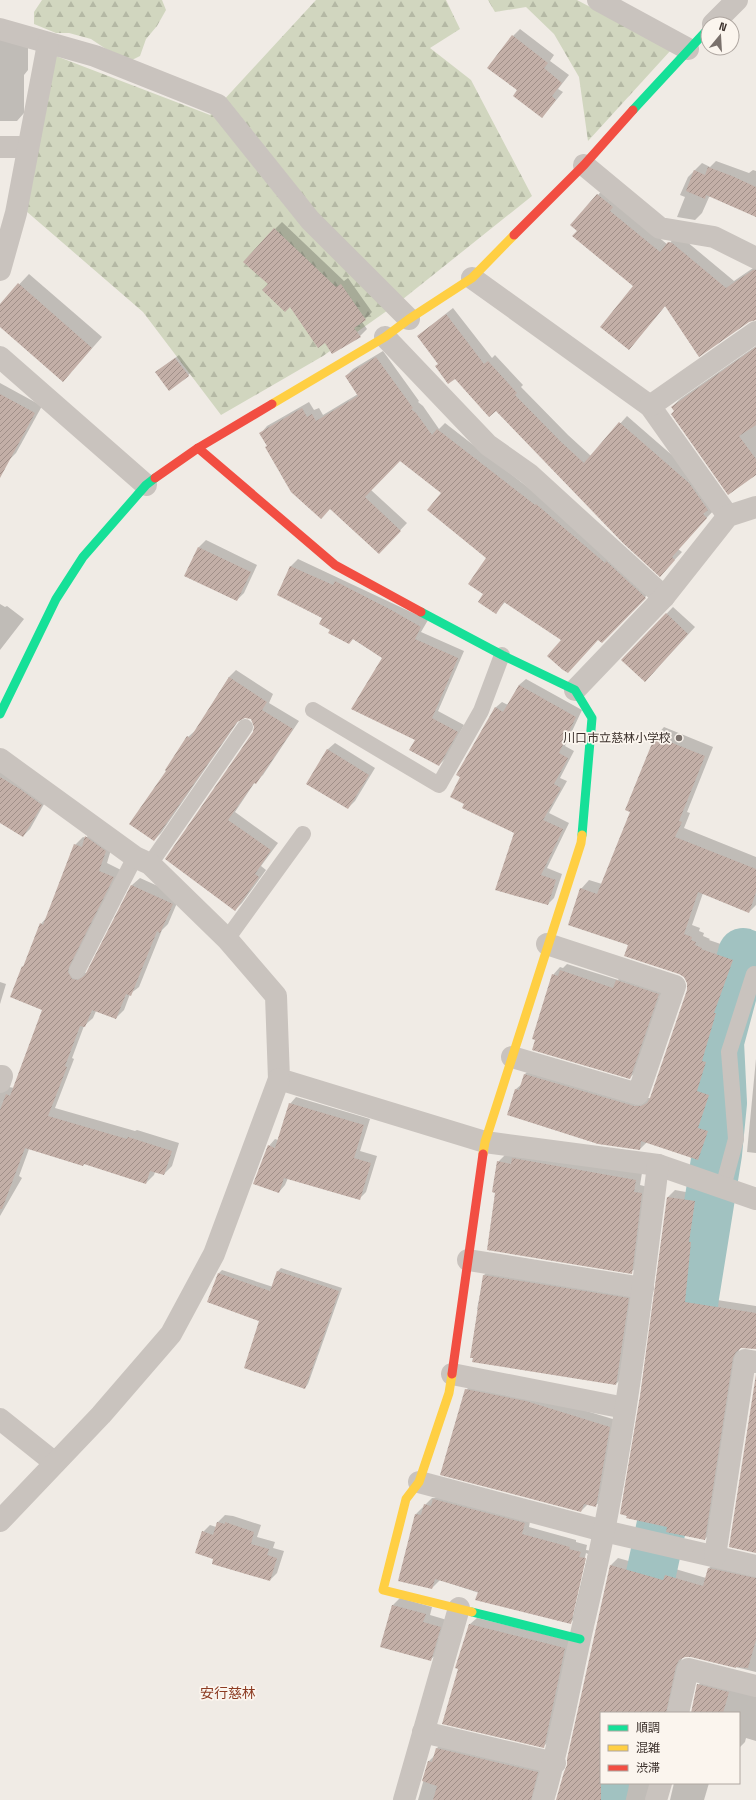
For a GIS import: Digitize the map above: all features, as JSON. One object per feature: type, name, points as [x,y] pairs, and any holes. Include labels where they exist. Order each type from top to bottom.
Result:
[{"type":"street","points":[[598,0],[688,48]]},
{"type":"street","points":[[721,16],[737,0]]},
{"type":"street","points":[[0,29],[48,44],[95,56],[218,105],[310,220],[409,319]]},
{"type":"street","points":[[0,714],[56,599],[83,557],[146,485],[198,448],[385,337],[409,319],[472,278],[584,164],[700,37]]},
{"type":"street","points":[[1,267],[16,213],[48,44]]},
{"type":"street","points":[[0,147],[28,147]]},
{"type":"street","points":[[584,164],[660,228],[714,236],[756,258]]},
{"type":"street","points":[[472,278],[650,406],[728,516]]},
{"type":"street","points":[[650,406],[756,332]]},
{"type":"street","points":[[385,337],[488,445],[529,474],[664,597]]},
{"type":"street","points":[[0,357],[146,485]]},
{"type":"street","points":[[198,448],[335,565],[502,655],[575,690],[592,718],[581,843],[547,944],[485,1142],[449,1393],[419,1482],[406,1499],[383,1590],[580,1639]]},
{"type":"street","points":[[575,690],[664,597],[728,516],[756,507]]},
{"type":"street","points":[[0,759],[142,861],[227,939],[276,996],[280,1079],[214,1254],[171,1334],[101,1415],[0,1521]]},
{"type":"street","points":[[512,1057],[638,1094],[675,986],[547,944]]},
{"type":"street","points":[[0,1076],[2,1076],[0,1082]]},
{"type":"street","points":[[280,1079],[485,1142],[658,1165],[756,1199]]},
{"type":"street","points":[[543,1800],[555,1762],[604,1531],[625,1408],[643,1288],[658,1165]]},
{"type":"street","points":[[468,1260],[643,1288]]},
{"type":"street","points":[[715,1556],[745,1360],[756,1362]]},
{"type":"street","points":[[452,1374],[625,1408]]},
{"type":"street","points":[[0,1419],[55,1463]]},
{"type":"street","points":[[419,1482],[604,1531],[756,1566]]},
{"type":"street","points":[[404,1800],[459,1608]]},
{"type":"street","points":[[678,1712],[688,1669],[756,1686]]},
{"type":"street","points":[[423,1732],[555,1762]]},
{"type":"street","points":[[656,1800],[661,1784]]},
{"type":"lane","points":[[313,710],[439,785],[481,711],[502,655]]},
{"type":"lane","points":[[77,971],[142,861],[245,727]]},
{"type":"lane","points":[[227,939],[303,834]]},
{"type":"lane","points":[[723,1187],[736,1139],[729,1052],[754,974],[756,975]]},
{"type":"green space","points":[[42,0],[162,0],[166,10],[157,26],[146,39],[140,56],[132,60],[106,49],[91,39],[69,33],[56,33],[34,24],[34,12]]},
{"type":"green space","points":[[316,0],[446,0],[460,29],[430,48],[471,80],[532,196],[398,303],[323,356],[221,415],[143,312],[26,211],[56,56],[210,115]]},
{"type":"green space","points":[[488,0],[577,0],[671,50],[588,141],[579,77],[554,34],[526,7],[495,12]]},
{"type":"building","points":[[512,35],[548,63],[544,68],[562,83],[552,96],[556,100],[542,118],[513,96],[517,90],[487,68]]},
{"type":"building","points":[[708,167],[756,187],[756,217],[706,195],[705,199],[686,191],[694,170],[705,175]]},
{"type":"building","points":[[597,194],[613,207],[610,211],[660,252],[668,242],[672,243],[726,288],[753,270],[756,270],[756,320],[749,322],[699,357],[665,306],[629,350],[600,327],[633,286],[572,236],[577,231],[570,225]]},
{"type":"building","points":[[274,228],[336,287],[341,284],[366,320],[354,328],[361,337],[332,354],[325,343],[318,348],[290,307],[285,312],[262,290],[268,284],[243,262]]},
{"type":"building","points":[[18,283],[92,348],[63,382],[0,327],[0,304]]},
{"type":"building","points":[[446,314],[484,364],[488,361],[517,393],[515,395],[584,463],[619,422],[689,483],[708,510],[703,514],[707,518],[672,557],[675,560],[660,577],[623,543],[496,411],[489,417],[455,379],[448,384],[435,366],[438,364],[417,336]]},
{"type":"building","points":[[756,347],[756,425],[739,436],[756,459],[756,475],[728,495],[671,414],[674,411],[671,407]]},
{"type":"building","points":[[376,357],[413,408],[411,409],[416,413],[432,435],[437,429],[535,505],[536,504],[605,563],[606,561],[646,598],[602,643],[598,640],[568,673],[547,656],[561,640],[504,602],[496,614],[478,602],[483,594],[468,584],[486,558],[427,510],[441,493],[400,461],[365,497],[401,531],[379,554],[330,509],[321,519],[291,492],[265,447],[267,446],[259,433],[302,408],[307,417],[312,414],[316,421],[358,396],[345,376]]},
{"type":"building","points":[[175,358],[189,376],[169,391],[155,372]]},
{"type":"building","points":[[0,394],[35,413],[0,478]]},
{"type":"building","points":[[198,547],[251,572],[237,601],[184,576]]},
{"type":"building","points":[[290,566],[333,585],[335,581],[393,611],[421,627],[415,639],[458,658],[432,718],[458,732],[439,766],[409,750],[415,740],[351,709],[382,658],[353,639],[349,644],[328,633],[330,630],[319,624],[322,618],[277,595]]},
{"type":"building","points":[[666,613],[688,634],[645,682],[621,660]]},
{"type":"building","points":[[229,677],[267,702],[262,710],[293,729],[256,784],[254,783],[228,820],[271,850],[255,874],[259,877],[235,911],[165,859],[253,732],[254,727],[251,719],[245,718],[237,722],[154,841],[129,824],[166,771],[165,770],[187,736],[190,738]]},
{"type":"building","points":[[519,685],[576,717],[559,753],[568,758],[554,784],[561,788],[543,820],[563,829],[541,875],[556,880],[548,905],[495,890],[514,833],[462,808],[464,804],[450,797],[460,777],[456,775],[495,707],[503,712]]},
{"type":"building","points":[[655,736],[705,756],[679,821],[682,822],[675,837],[756,869],[756,892],[749,913],[698,892],[684,934],[692,937],[691,940],[696,942],[695,945],[702,948],[701,949],[733,960],[714,1013],[716,1013],[702,1061],[706,1062],[697,1091],[709,1095],[698,1128],[708,1131],[698,1160],[641,1141],[640,1150],[598,1144],[507,1115],[515,1089],[519,1090],[524,1074],[634,1106],[641,1106],[647,1103],[650,1098],[687,990],[687,983],[684,977],[679,974],[624,956],[628,945],[568,925],[580,888],[597,894],[630,812],[625,810]]},
{"type":"building","points":[[327,749],[369,775],[348,809],[306,784]]},
{"type":"building","points":[[0,777],[42,805],[23,837],[0,823]]},
{"type":"building","points":[[85,836],[106,851],[99,871],[114,877],[69,967],[68,972],[72,979],[78,980],[85,975],[131,885],[173,904],[160,933],[157,931],[131,996],[126,994],[116,1019],[92,1010],[85,1027],[80,1026],[65,1066],[67,1067],[48,1116],[127,1139],[128,1137],[172,1151],[164,1175],[150,1171],[146,1184],[84,1164],[83,1166],[25,1148],[2,1209],[0,1209],[0,1110],[6,1094],[10,1096],[42,1010],[10,997],[40,923],[43,925],[74,844],[82,847]]},
{"type":"building","points":[[560,970],[613,988],[616,980],[659,994],[630,1079],[532,1050],[535,1040],[532,1039],[552,974],[558,976]]},
{"type":"building","points":[[289,1103],[364,1125],[354,1158],[371,1163],[360,1200],[284,1178],[279,1193],[253,1184],[268,1145],[275,1148]]},
{"type":"building","points":[[512,1158],[636,1180],[634,1192],[642,1193],[632,1274],[487,1250],[495,1193],[492,1192],[497,1161],[511,1164]]},
{"type":"building","points":[[667,1197],[695,1201],[689,1242],[691,1242],[685,1302],[756,1313],[756,1349],[741,1348],[736,1352],[733,1358],[705,1540],[666,1532],[667,1527],[626,1518],[627,1516],[620,1514],[640,1396]]},
{"type":"building","points":[[277,1271],[339,1291],[305,1389],[244,1368],[259,1321],[207,1302],[218,1273],[270,1291]]},
{"type":"building","points":[[483,1275],[629,1298],[616,1385],[472,1362],[473,1358],[470,1358]]},
{"type":"building","points":[[756,1374],[756,1553],[729,1547]]},
{"type":"building","points":[[465,1389],[526,1401],[610,1427],[596,1507],[584,1504],[581,1512],[440,1475]]},
{"type":"building","points":[[433,1499],[525,1523],[522,1534],[570,1547],[569,1549],[581,1552],[579,1557],[586,1558],[571,1624],[475,1600],[478,1592],[435,1579],[432,1589],[398,1581],[415,1514],[421,1515],[424,1504],[431,1506]]},
{"type":"building","points":[[217,1522],[225,1524],[225,1522],[254,1532],[251,1544],[269,1549],[267,1555],[277,1558],[270,1581],[212,1564],[213,1559],[195,1553],[202,1531],[213,1535]]},
{"type":"building","points":[[610,1565],[663,1580],[665,1575],[703,1586],[708,1568],[756,1578],[756,1640],[748,1668],[736,1668],[691,1657],[685,1657],[679,1660],[676,1666],[666,1712],[600,1712],[601,1800],[556,1800],[567,1765],[567,1759]]},
{"type":"building","points":[[392,1605],[426,1614],[423,1622],[441,1627],[431,1661],[380,1647]]},
{"type":"building","points":[[469,1624],[565,1648],[544,1748],[442,1724],[458,1669],[455,1668]]},
{"type":"building","points":[[697,1684],[729,1692],[723,1712],[691,1712]]},
{"type":"building","points":[[436,1748],[538,1772],[531,1800],[433,1800],[437,1786],[422,1781],[428,1761],[432,1762]]},
{"type":"waterway","points":[[686,1371],[694,1297],[717,1154],[722,1103],[719,1042],[743,953],[756,958]]},
{"type":"waterway","points":[[622,1712],[633,1669],[649,1583],[676,1459]]},
{"type":"waterway","points":[[600,1800],[604,1784]]},
{"type":"traffic: fast","points":[[633,110],[700,38]]},
{"type":"traffic: fast","points":[[0,714],[56,599],[83,557],[146,485],[155,478]]},
{"type":"traffic: fast","points":[[421,612],[502,655],[575,690],[592,718],[582,835]]},
{"type":"traffic: fast","points":[[472,1612],[580,1639]]},
{"type":"traffic: slow","points":[[272,404],[385,337],[409,319],[472,278],[514,235]]},
{"type":"traffic: slow","points":[[483,1154],[485,1142],[581,843],[582,835]]},
{"type":"traffic: slow","points":[[452,1374],[449,1393],[419,1482],[406,1499],[383,1590],[472,1612]]},
{"type":"traffic: jam","points":[[514,235],[584,165],[633,110]]},
{"type":"traffic: jam","points":[[155,478],[198,448],[272,404]]},
{"type":"traffic: jam","points":[[198,448],[335,565],[421,612]]},
{"type":"traffic: jam","points":[[452,1374],[483,1154]]},
{"type":"place","name":"川口市立慈林小学校","points":[[679,738]]},
{"type":"district","name":"安行慈林","points":[[228,1693]]}]
